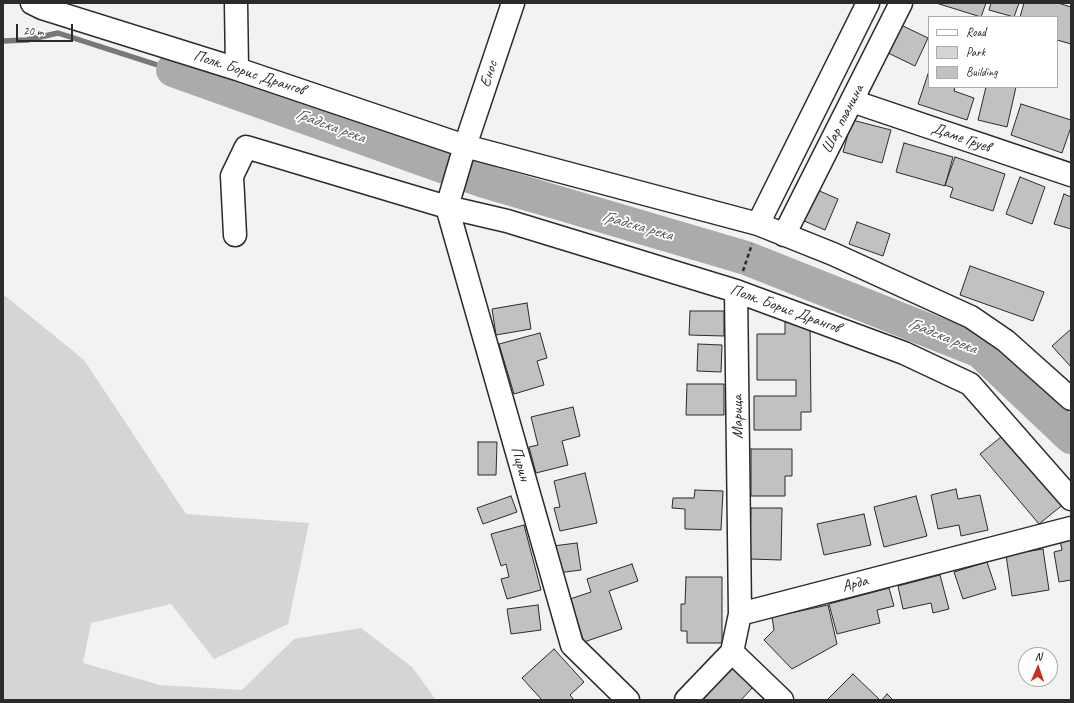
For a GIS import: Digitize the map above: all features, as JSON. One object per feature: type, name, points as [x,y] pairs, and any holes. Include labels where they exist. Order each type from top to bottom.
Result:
[{"type":"street","name":"Полк. Борис Дрангов","points":[[32,3],[42,8],[237,69],[465,146],[758,224],[840,257],[971,317],[1006,341],[1071,400]]},
{"type":"street","points":[[236,3],[237,69]]},
{"type":"street","name":"Енос","points":[[465,146],[513,3]]},
{"type":"street","name":"Шар планина","points":[[758,224],[868,3]]},
{"type":"street","name":"Шар планина","points":[[784,235],[901,3]]},
{"type":"street","name":"Даме Груев","points":[[852,101],[1071,175]]},
{"type":"street","points":[[447,207],[465,146]]},
{"type":"street","name":"Полк. Борис Дрангов","points":[[235,235],[232,176],[246,147],[447,207],[507,221],[736,291],[904,353],[970,384],[1071,499]]},
{"type":"street","name":"Пирин","points":[[447,207],[572,645],[628,700]]},
{"type":"street","name":"Марица","points":[[736,291],[740,614]]},
{"type":"street","name":"Арда","points":[[740,614],[1071,528]]},
{"type":"street","points":[[686,700],[732,652],[740,614]]},
{"type":"street","points":[[732,652],[782,700]]},
{"type":"path","points":[[736,291],[758,224]]},
{"type":"green space","points":[[3,294],[84,360],[186,514],[309,523],[288,624],[214,659],[171,604],[91,623],[83,663],[160,685],[242,690],[294,639],[361,628],[412,667],[436,700],[3,700]]},
{"type":"building","points":[[936,3],[986,3],[981,16]]},
{"type":"building","points":[[991,3],[1019,3],[1014,16],[989,10]]},
{"type":"building","points":[[1024,3],[1058,3],[1071,7],[1071,44],[1058,40],[1058,16],[1020,16]]},
{"type":"building","points":[[899,24],[928,38],[915,66],[886,52]]},
{"type":"building","points":[[928,74],[928,88],[955,88],[954,91],[974,98],[967,120],[918,104]]},
{"type":"building","points":[[986,88],[1016,88],[1007,127],[978,120]]},
{"type":"building","points":[[1021,104],[1071,120],[1071,127],[1062,153],[1011,135]]},
{"type":"building","points":[[852,120],[891,130],[882,163],[843,152]]},
{"type":"building","points":[[904,143],[953,157],[945,186],[896,172]]},
{"type":"building","points":[[955,157],[1005,174],[993,211],[950,197],[953,188],[945,185]]},
{"type":"building","points":[[1020,177],[1045,187],[1032,224],[1006,214]]},
{"type":"building","points":[[815,189],[838,199],[825,230],[802,220]]},
{"type":"building","points":[[1064,194],[1071,197],[1071,229],[1054,224]]},
{"type":"building","points":[[857,222],[890,234],[883,256],[849,244]]},
{"type":"building","points":[[970,266],[1044,292],[1033,321],[960,295]]},
{"type":"building","points":[[527,303],[531,329],[496,335],[492,309]]},
{"type":"building","points":[[690,311],[724,311],[724,336],[689,335]]},
{"type":"building","points":[[785,322],[810,322],[811,412],[801,412],[801,430],[754,430],[754,396],[796,396],[796,380],[757,380],[757,334],[785,334]]},
{"type":"building","points":[[1071,329],[1071,367],[1052,346]]},
{"type":"building","points":[[540,333],[547,358],[537,361],[544,385],[514,394],[499,344]]},
{"type":"building","points":[[698,344],[722,345],[721,372],[697,371]]},
{"type":"building","points":[[687,384],[724,384],[724,415],[686,415]]},
{"type":"building","points":[[573,407],[580,436],[562,441],[568,465],[536,473],[529,447],[538,445],[531,417]]},
{"type":"building","points":[[1006,433],[1065,503],[1039,524],[980,454]]},
{"type":"building","points":[[478,442],[497,442],[496,475],[478,475]]},
{"type":"building","points":[[751,449],[792,449],[792,476],[785,476],[785,496],[751,496]]},
{"type":"building","points":[[585,473],[597,523],[560,531],[554,508],[560,507],[554,481]]},
{"type":"building","points":[[956,489],[958,499],[980,495],[988,530],[961,536],[959,525],[938,529],[931,495]]},
{"type":"building","points":[[695,490],[723,491],[721,530],[685,529],[685,509],[672,508],[673,498],[694,498]]},
{"type":"building","points":[[511,496],[517,512],[483,524],[477,508]]},
{"type":"building","points":[[916,496],[927,536],[884,547],[874,507]]},
{"type":"building","points":[[751,508],[782,508],[781,560],[750,559]]},
{"type":"building","points":[[864,514],[871,545],[824,555],[817,524]]},
{"type":"building","points":[[524,525],[541,590],[507,599],[501,579],[509,577],[506,564],[501,566],[491,534]]},
{"type":"building","points":[[1071,539],[1071,580],[1059,582],[1054,552],[1062,550],[1060,541]]},
{"type":"building","points":[[577,543],[581,570],[557,573],[553,546]]},
{"type":"building","points":[[1043,549],[1049,590],[1012,596],[1006,555]]},
{"type":"building","points":[[987,562],[996,589],[963,599],[954,572]]},
{"type":"building","points":[[632,564],[638,581],[609,591],[622,629],[584,642],[570,599],[591,592],[587,579]]},
{"type":"building","points":[[940,575],[949,609],[933,613],[931,603],[903,609],[898,586]]},
{"type":"building","points":[[686,577],[722,577],[722,643],[687,643],[687,631],[681,631],[681,604],[685,604]]},
{"type":"building","points":[[889,588],[894,606],[877,610],[880,623],[837,634],[829,604]]},
{"type":"building","points":[[538,605],[541,630],[511,634],[507,609]]},
{"type":"building","points":[[828,605],[837,644],[792,669],[764,640],[774,630],[772,617]]},
{"type":"building","points":[[554,649],[584,682],[570,695],[574,700],[542,700],[522,678]]},
{"type":"building","points":[[731,667],[753,687],[741,700],[703,700]]},
{"type":"building","points":[[853,674],[880,700],[827,700]]},
{"type":"building","points":[[887,694],[893,700],[882,700]]},
{"type":"waterway","points":[[3,41],[27,40],[58,33],[173,70]]},
{"type":"waterway","name":"Градска река","points":[[173,70],[484,181],[746,258],[980,351],[1071,437]]}]
